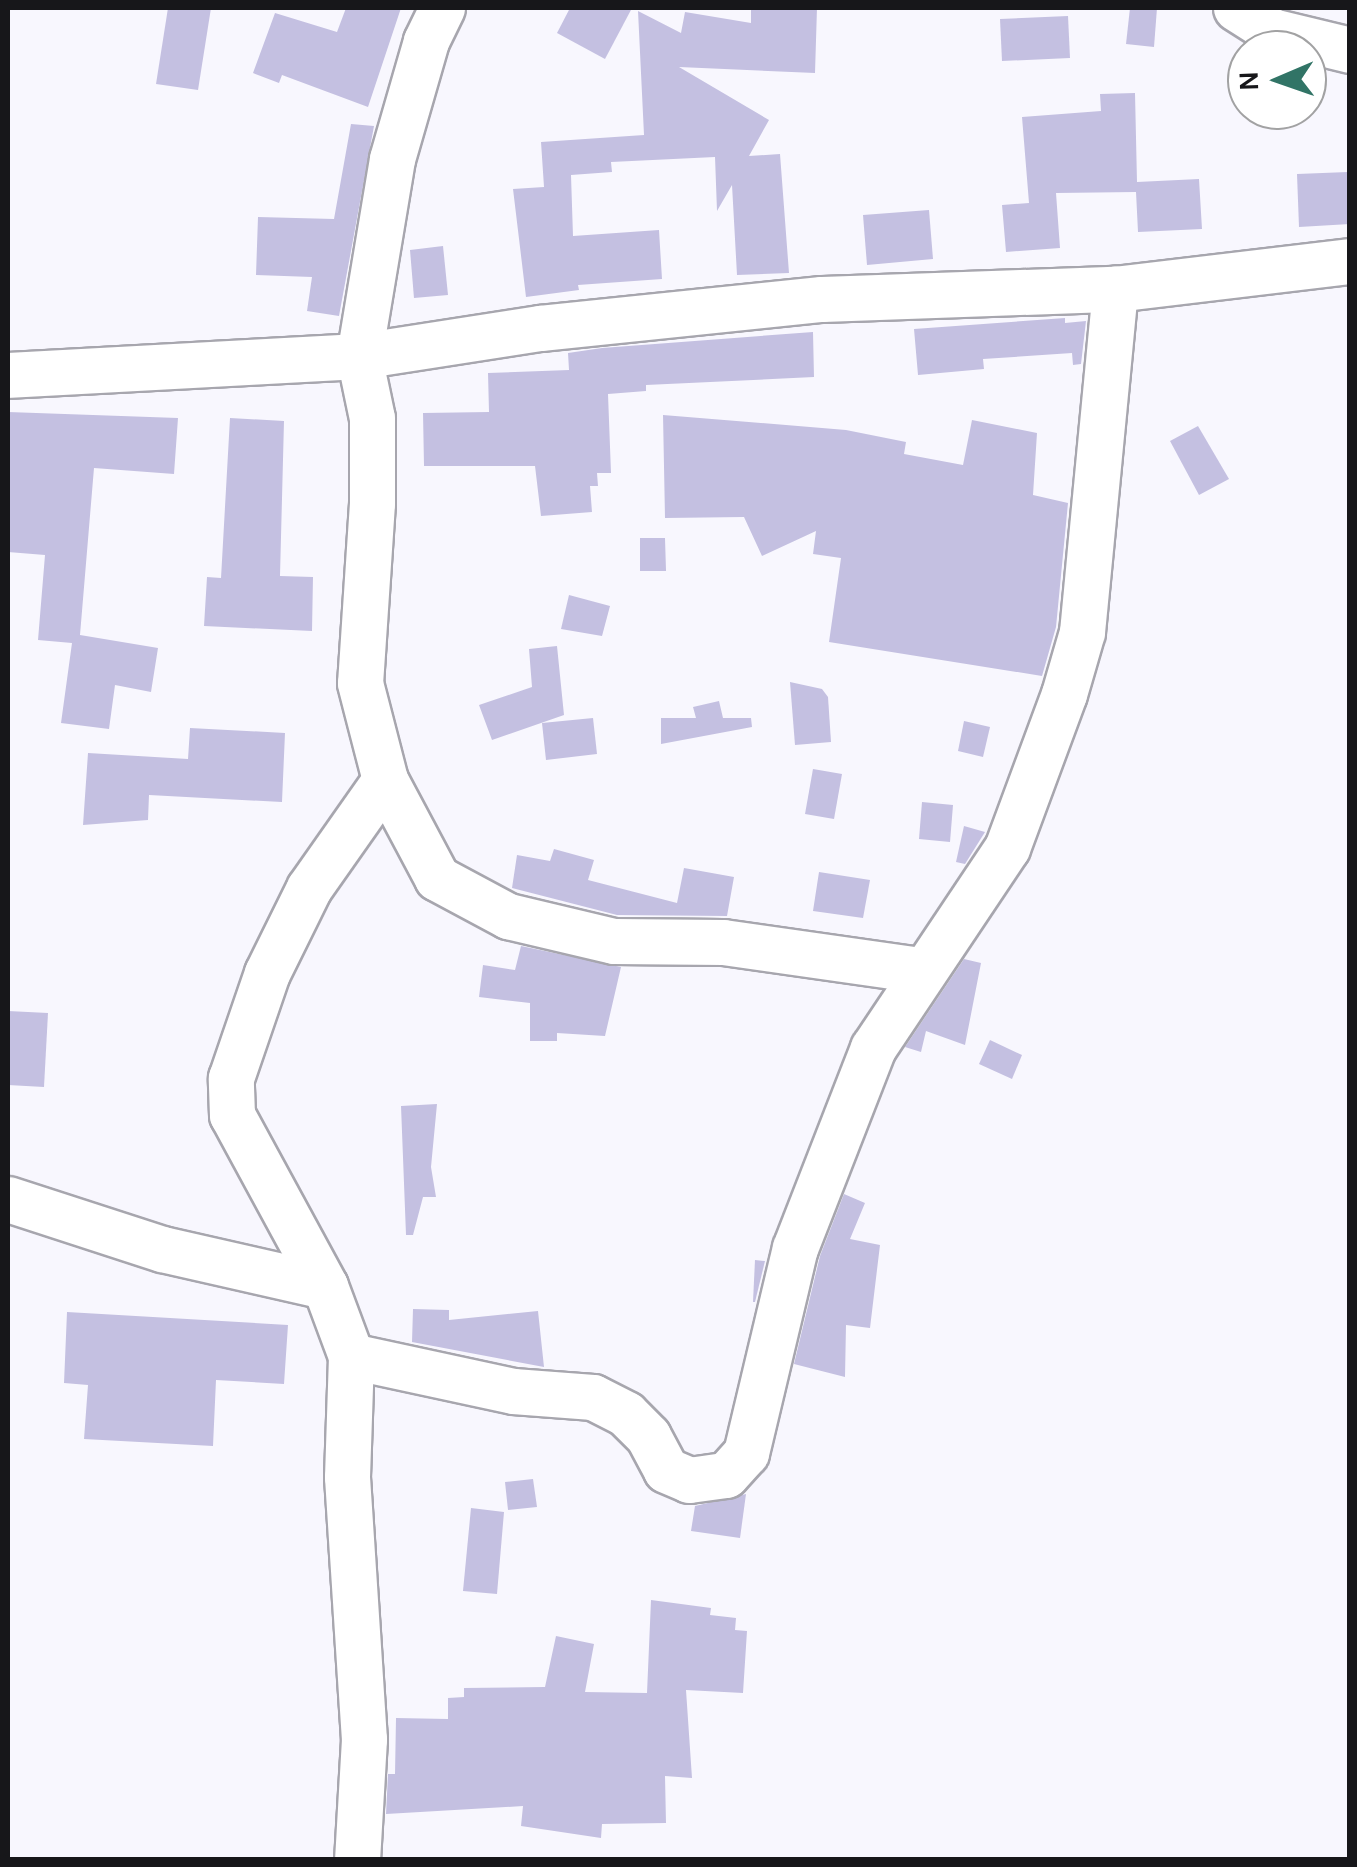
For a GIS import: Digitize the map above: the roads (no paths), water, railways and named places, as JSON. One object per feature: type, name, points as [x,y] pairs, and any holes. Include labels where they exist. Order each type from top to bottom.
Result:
[{"type":"street","points":[[442,8],[426,41],[392,160],[359,356],[372,418],[372,486],[360,683],[385,780],[437,878],[508,916],[614,941],[723,942],[920,970]]},
{"type":"street","points":[[1236,8],[1272,31],[1350,50]]},
{"type":"street","points":[[8,375],[359,356],[540,328],[822,299],[1115,289],[1350,261]]},
{"type":"street","points":[[350,1356],[513,1392],[593,1398],[648,1436],[666,1470],[690,1480],[726,1475],[746,1452],[810,1212],[873,1048],[920,970],[1008,848],[1064,694],[1082,632],[1115,289]]},
{"type":"street","points":[[356,1860],[364,1739],[347,1478],[350,1356],[325,1286],[232,1115],[231,1078],[267,973],[308,888],[385,780]]},
{"type":"street","points":[[8,1199],[162,1249],[325,1286]]}]
